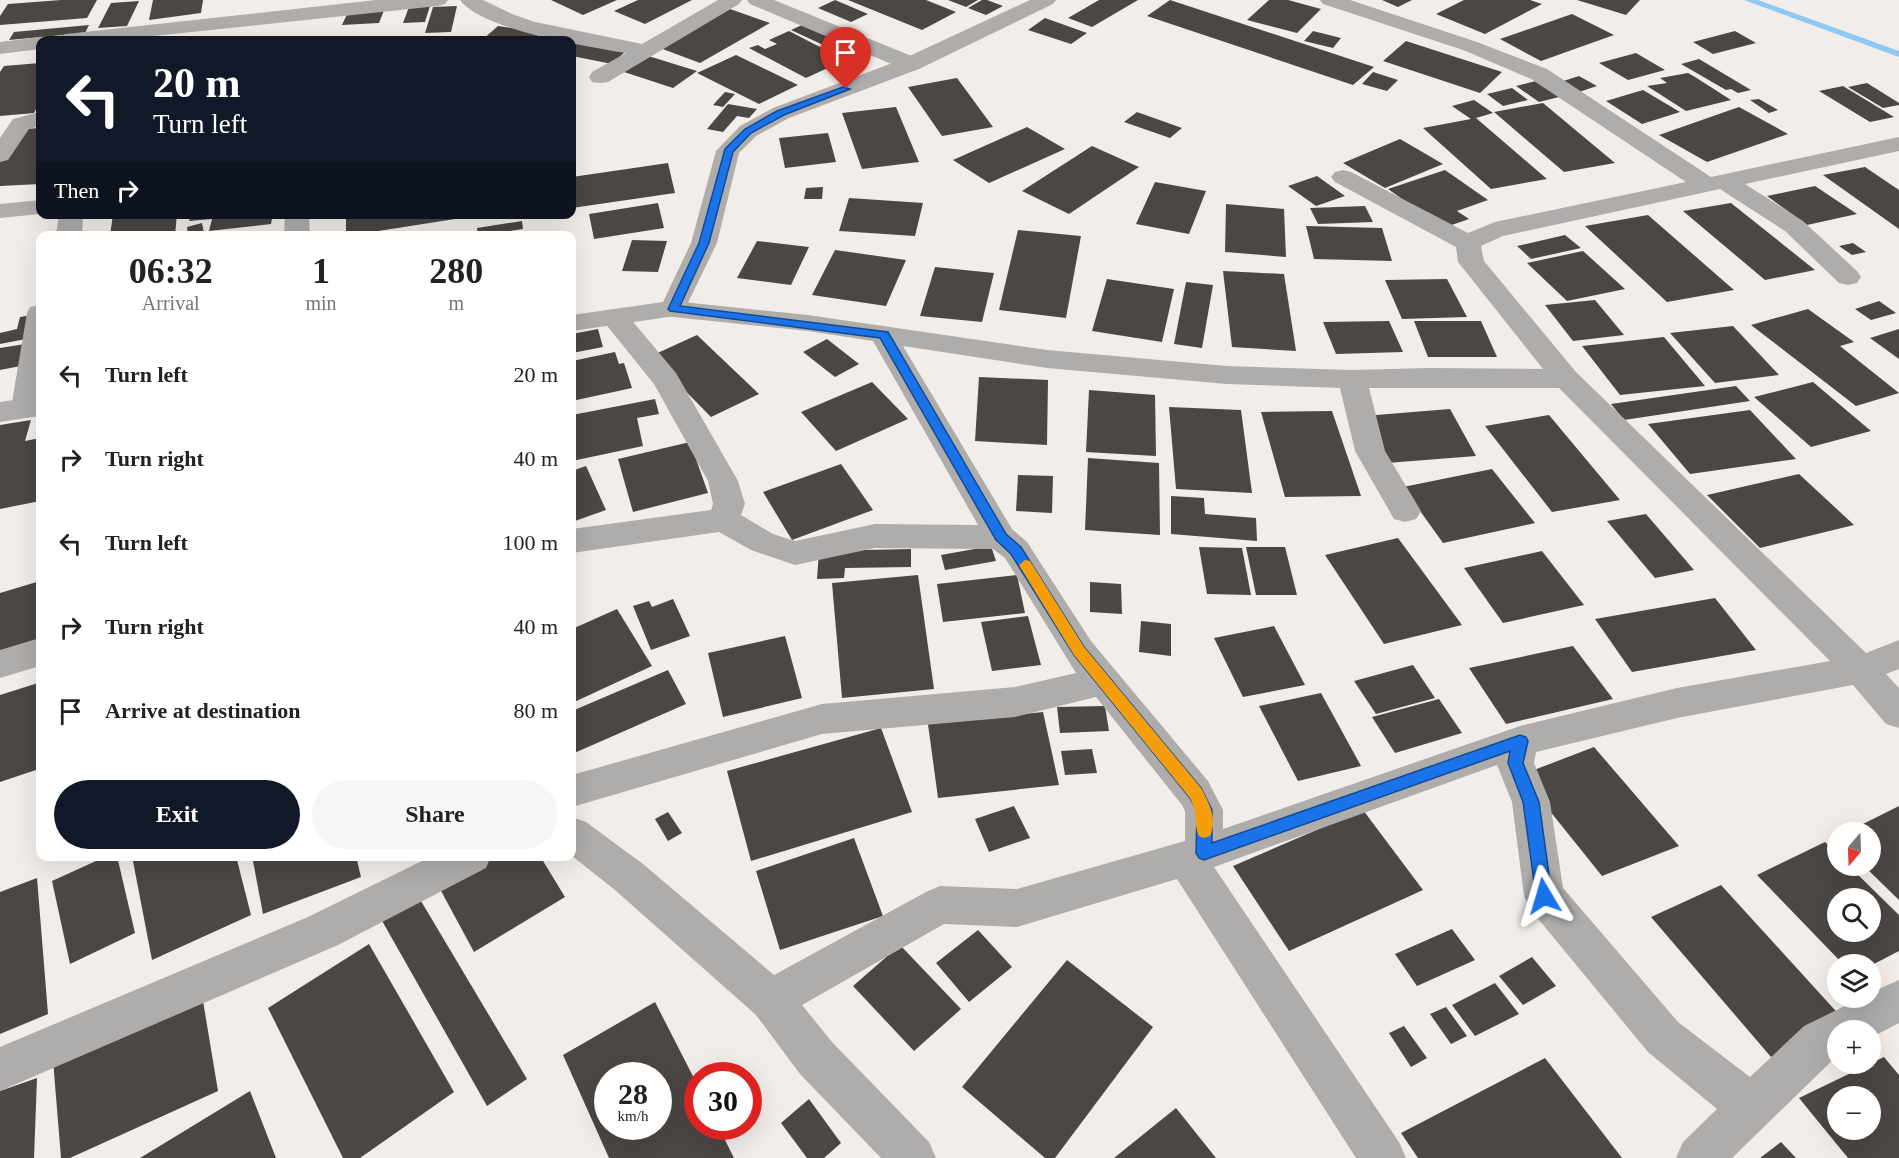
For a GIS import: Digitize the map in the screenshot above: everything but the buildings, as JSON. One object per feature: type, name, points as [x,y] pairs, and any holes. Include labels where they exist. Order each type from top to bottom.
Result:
[{"type":"street","points":[[102,36],[435,0]]},
{"type":"street","points":[[470,0],[483,11],[570,36]]},
{"type":"street","points":[[600,77],[732,0]]},
{"type":"street","points":[[757,0],[911,64]]},
{"type":"street","points":[[674,309],[704,243],[728,151],[748,131],[781,113],[911,64],[1046,0]]},
{"type":"street","points":[[1330,0],[1470,45],[1539,74],[1715,183],[1794,226],[1848,277]]},
{"type":"street","points":[[227,36],[247,20]]},
{"type":"street","points":[[576,37],[643,50]]},
{"type":"street","points":[[0,48],[36,44]]},
{"type":"street","points":[[0,155],[21,123],[36,120]]},
{"type":"street","points":[[1468,243],[1495,230],[1899,144]]},
{"type":"street","points":[[1343,177],[1468,243]]},
{"type":"street","points":[[0,211],[36,207]]},
{"type":"street","points":[[1468,243],[1471,262],[1566,379],[1861,670],[1899,713]]},
{"type":"street","points":[[576,322],[674,309],[884,335],[1047,359],[1227,375],[1352,379],[1429,377],[1566,379]]},
{"type":"street","points":[[614,317],[666,380],[723,481],[729,504],[723,520]]},
{"type":"street","points":[[22,409],[36,334]]},
{"type":"street","points":[[884,335],[1001,537],[1016,550],[1079,651],[1195,793],[1204,810],[1195,855],[1383,1158]]},
{"type":"street","points":[[1352,379],[1370,451],[1405,511]]},
{"type":"street","points":[[576,540],[723,520],[762,542],[795,553],[875,536],[1001,537]]},
{"type":"street","points":[[0,664],[36,653]]},
{"type":"street","points":[[771,1000],[940,905],[1017,908],[1195,855],[1520,741],[1677,703],[1861,670],[1899,654]]},
{"type":"street","points":[[576,790],[822,719],[1015,702],[1102,681]]},
{"type":"street","points":[[1520,741],[1515,763],[1531,802],[1544,896],[1663,1037],[1751,1107]]},
{"type":"street","points":[[576,837],[629,877],[771,1000],[816,1058],[912,1158]]},
{"type":"street","points":[[0,1069],[323,931],[462,861]]},
{"type":"street","points":[[1861,1020],[1899,1001]]},
{"type":"street","points":[[1699,1158],[1820,1041],[1827,1037]]},
{"type":"waterway","points":[[1749,0],[1899,54]]},
{"type":"slow traffic","points":[[1025,565],[1079,651],[1195,793],[1204,810],[1204,831]]},
{"type":"route","points":[[846,89],[781,113],[748,131],[728,151],[704,243],[674,309],[807,323],[884,335],[1001,537],[1016,550],[1079,651],[1195,793],[1204,810],[1204,853],[1520,741],[1515,763],[1531,802],[1544,896]]}]
